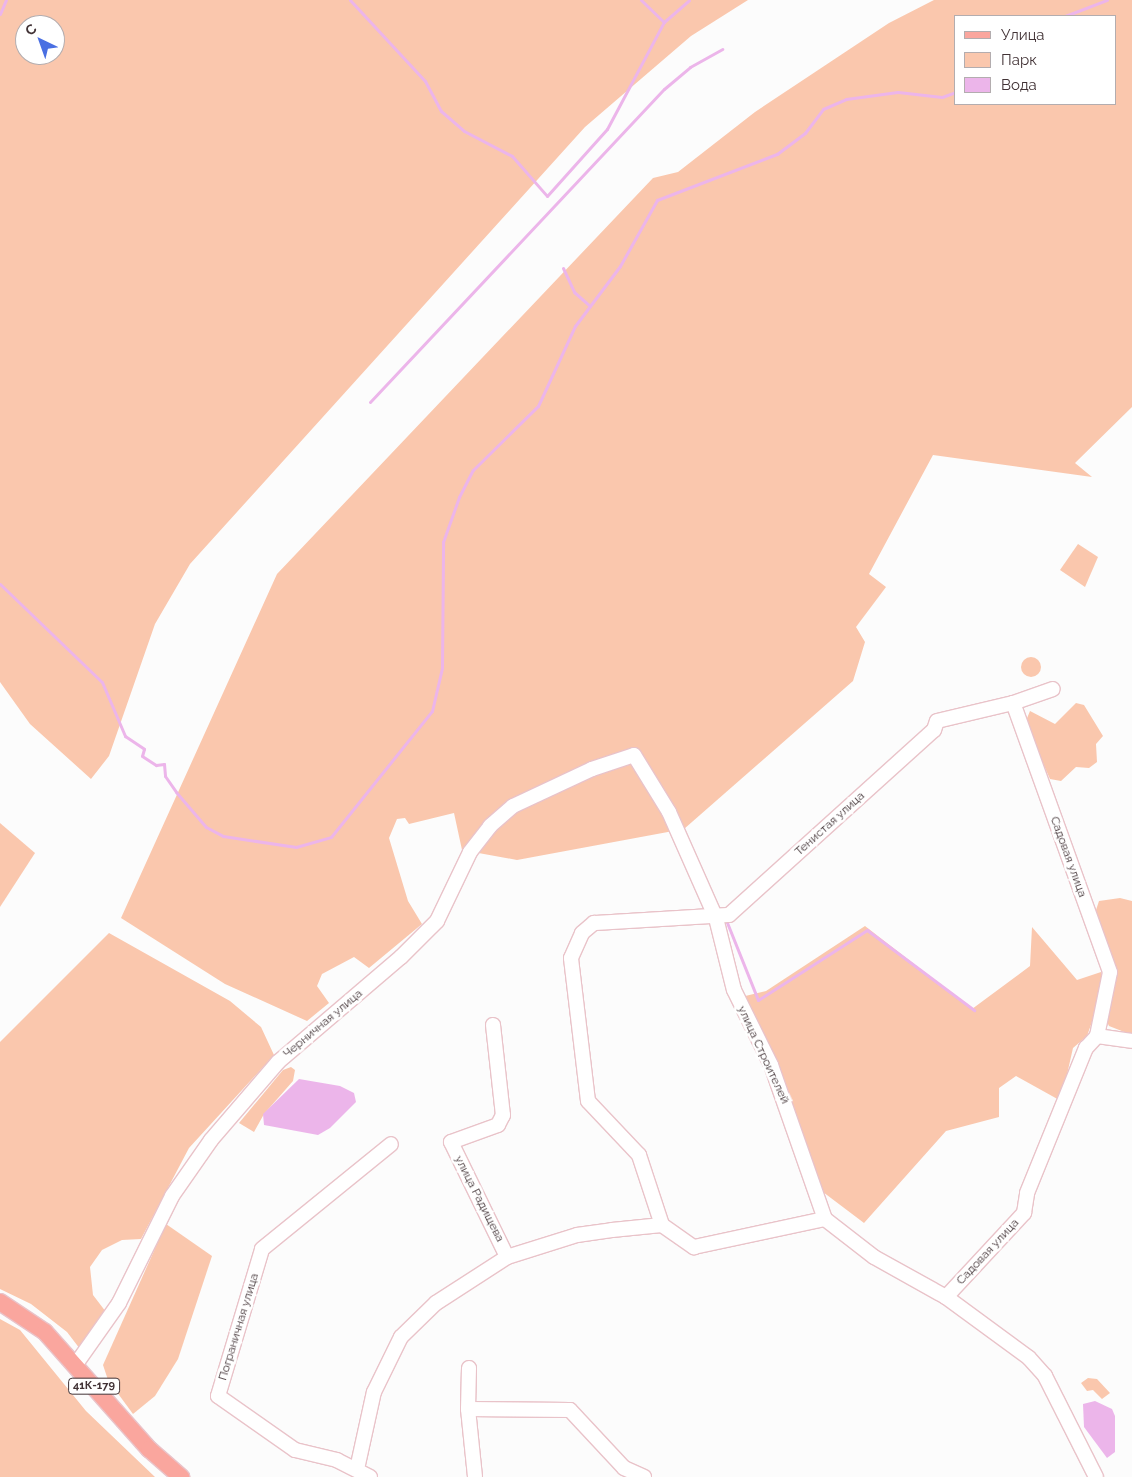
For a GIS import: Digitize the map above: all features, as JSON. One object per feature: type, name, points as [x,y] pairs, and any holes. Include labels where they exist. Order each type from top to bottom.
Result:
[{"type":"main road","name":"41К-179","points":[[0,1302],[46,1332],[149,1449],[181,1477]]},
{"type":"street","points":[[1013,703],[1053,689]]},
{"type":"street","name":"Тенистая улица","points":[[716,918],[734,912],[934,730],[937,721],[1013,703]]},
{"type":"street","name":"Садовая улица","points":[[946,1297],[1024,1212],[1028,1188],[1086,1048],[1097,1036],[1110,965],[1071,870],[1013,703]]},
{"type":"street","name":"улица Строителей","points":[[634,755],[669,812],[716,918],[734,990],[774,1074],[825,1219]]},
{"type":"street","name":"Черничная улица","points":[[76,1364],[119,1303],[172,1196],[211,1140],[278,1062],[401,957],[437,921],[470,852],[490,826],[514,806],[592,769],[634,755]]},
{"type":"street","points":[[716,918],[594,923],[576,941],[571,958],[588,1101],[639,1155],[662,1225],[694,1247],[825,1219],[874,1257],[946,1297],[1029,1358],[1045,1376],[1096,1477]]},
{"type":"street","name":"улица Радищева","points":[[493,1025],[503,1115],[498,1125],[451,1142],[507,1258]]},
{"type":"street","points":[[1097,1036],[1132,1041]]},
{"type":"street","name":"Пограничная улица","points":[[370,1477],[357,1468],[295,1450],[218,1396],[262,1249],[391,1144]]},
{"type":"street","points":[[357,1468],[374,1392],[401,1337],[436,1303],[507,1258],[577,1235],[662,1225]]},
{"type":"street","points":[[469,1368],[468,1409],[475,1477]]},
{"type":"street","points":[[468,1409],[570,1410],[624,1468],[644,1477]]},
{"type":"green space","points":[[0,0],[748,0],[691,36],[585,127],[190,564],[155,624],[109,756],[91,779],[30,724],[0,682]]},
{"type":"green space","points":[[934,0],[1132,0],[1132,407],[1075,463],[1092,477],[933,455],[869,574],[886,587],[856,627],[865,642],[853,681],[684,829],[517,860],[462,850],[454,813],[409,824],[405,818],[397,819],[389,838],[408,901],[422,924],[369,968],[354,957],[322,974],[317,986],[329,1003],[307,1021],[225,984],[121,918],[277,574],[653,178],[678,172],[755,112],[889,23]]},
{"type":"green space","points":[[1078,544],[1098,557],[1085,587],[1060,570]]},
{"type":"green space","points":[[1031,657],[1038,660],[1041,667],[1038,674],[1031,677],[1024,674],[1021,667],[1024,660]]},
{"type":"green space","points":[[1076,703],[1084,705],[1103,736],[1096,744],[1097,762],[1089,768],[1076,767],[1061,781],[1050,779],[1025,723],[1030,711],[1055,724]]},
{"type":"green space","points":[[0,823],[35,853],[0,907]]},
{"type":"green space","points":[[1120,898],[1132,901],[1132,1035],[1109,1026],[1105,1018],[1110,1009],[1115,964],[1095,913],[1099,901]]},
{"type":"green space","points":[[865,926],[972,1009],[1030,966],[1032,927],[1077,980],[1101,972],[1101,996],[1087,1036],[1073,1048],[1061,1101],[1016,1076],[999,1088],[999,1117],[946,1131],[864,1223],[823,1192],[771,1057],[741,997],[766,991]]},
{"type":"green space","points":[[109,933],[230,1001],[261,1027],[274,1055],[189,1148],[141,1239],[122,1240],[102,1250],[90,1267],[93,1295],[106,1312],[80,1349],[67,1332],[31,1304],[0,1289],[0,1042]]},
{"type":"green space","points":[[291,1067],[295,1070],[293,1081],[264,1114],[254,1132],[239,1123],[283,1070]]},
{"type":"green space","points":[[166,1224],[212,1256],[178,1359],[155,1396],[133,1414],[108,1380],[103,1365]]},
{"type":"green space","points":[[0,1319],[20,1330],[86,1411],[155,1477],[0,1477]]},
{"type":"green space","points":[[1088,1378],[1097,1379],[1110,1393],[1102,1399],[1093,1390],[1087,1391],[1081,1383]]},
{"type":"water","points":[[299,1079],[340,1086],[354,1093],[356,1102],[330,1128],[318,1135],[264,1125],[263,1114]]},
{"type":"water","points":[[1095,1401],[1112,1409],[1115,1416],[1115,1452],[1107,1458],[1084,1427],[1083,1404]]},
{"type":"waterway","points":[[0,14],[6,0]]},
{"type":"waterway","points":[[350,0],[425,81],[441,111],[464,131],[512,156],[547,196],[607,129],[664,22],[689,0]]},
{"type":"waterway","points":[[641,0],[664,22]]},
{"type":"waterway","points":[[1068,15],[1107,0]]},
{"type":"waterway","points":[[370,402],[664,89],[690,67],[722,49]]},
{"type":"waterway","points":[[0,584],[102,682],[125,736],[144,749],[142,756],[156,765],[164,764],[165,776],[206,827],[223,836],[296,847],[331,837],[432,711],[442,668],[443,542],[459,497],[473,470],[538,406],[575,326],[620,266],[657,200],[777,154],[805,133],[823,109],[846,99],[898,92],[942,97],[954,93]]},
{"type":"waterway","points":[[563,268],[574,292],[590,306]]},
{"type":"waterway","points":[[726,920],[758,1000],[867,930],[974,1010]]}]
